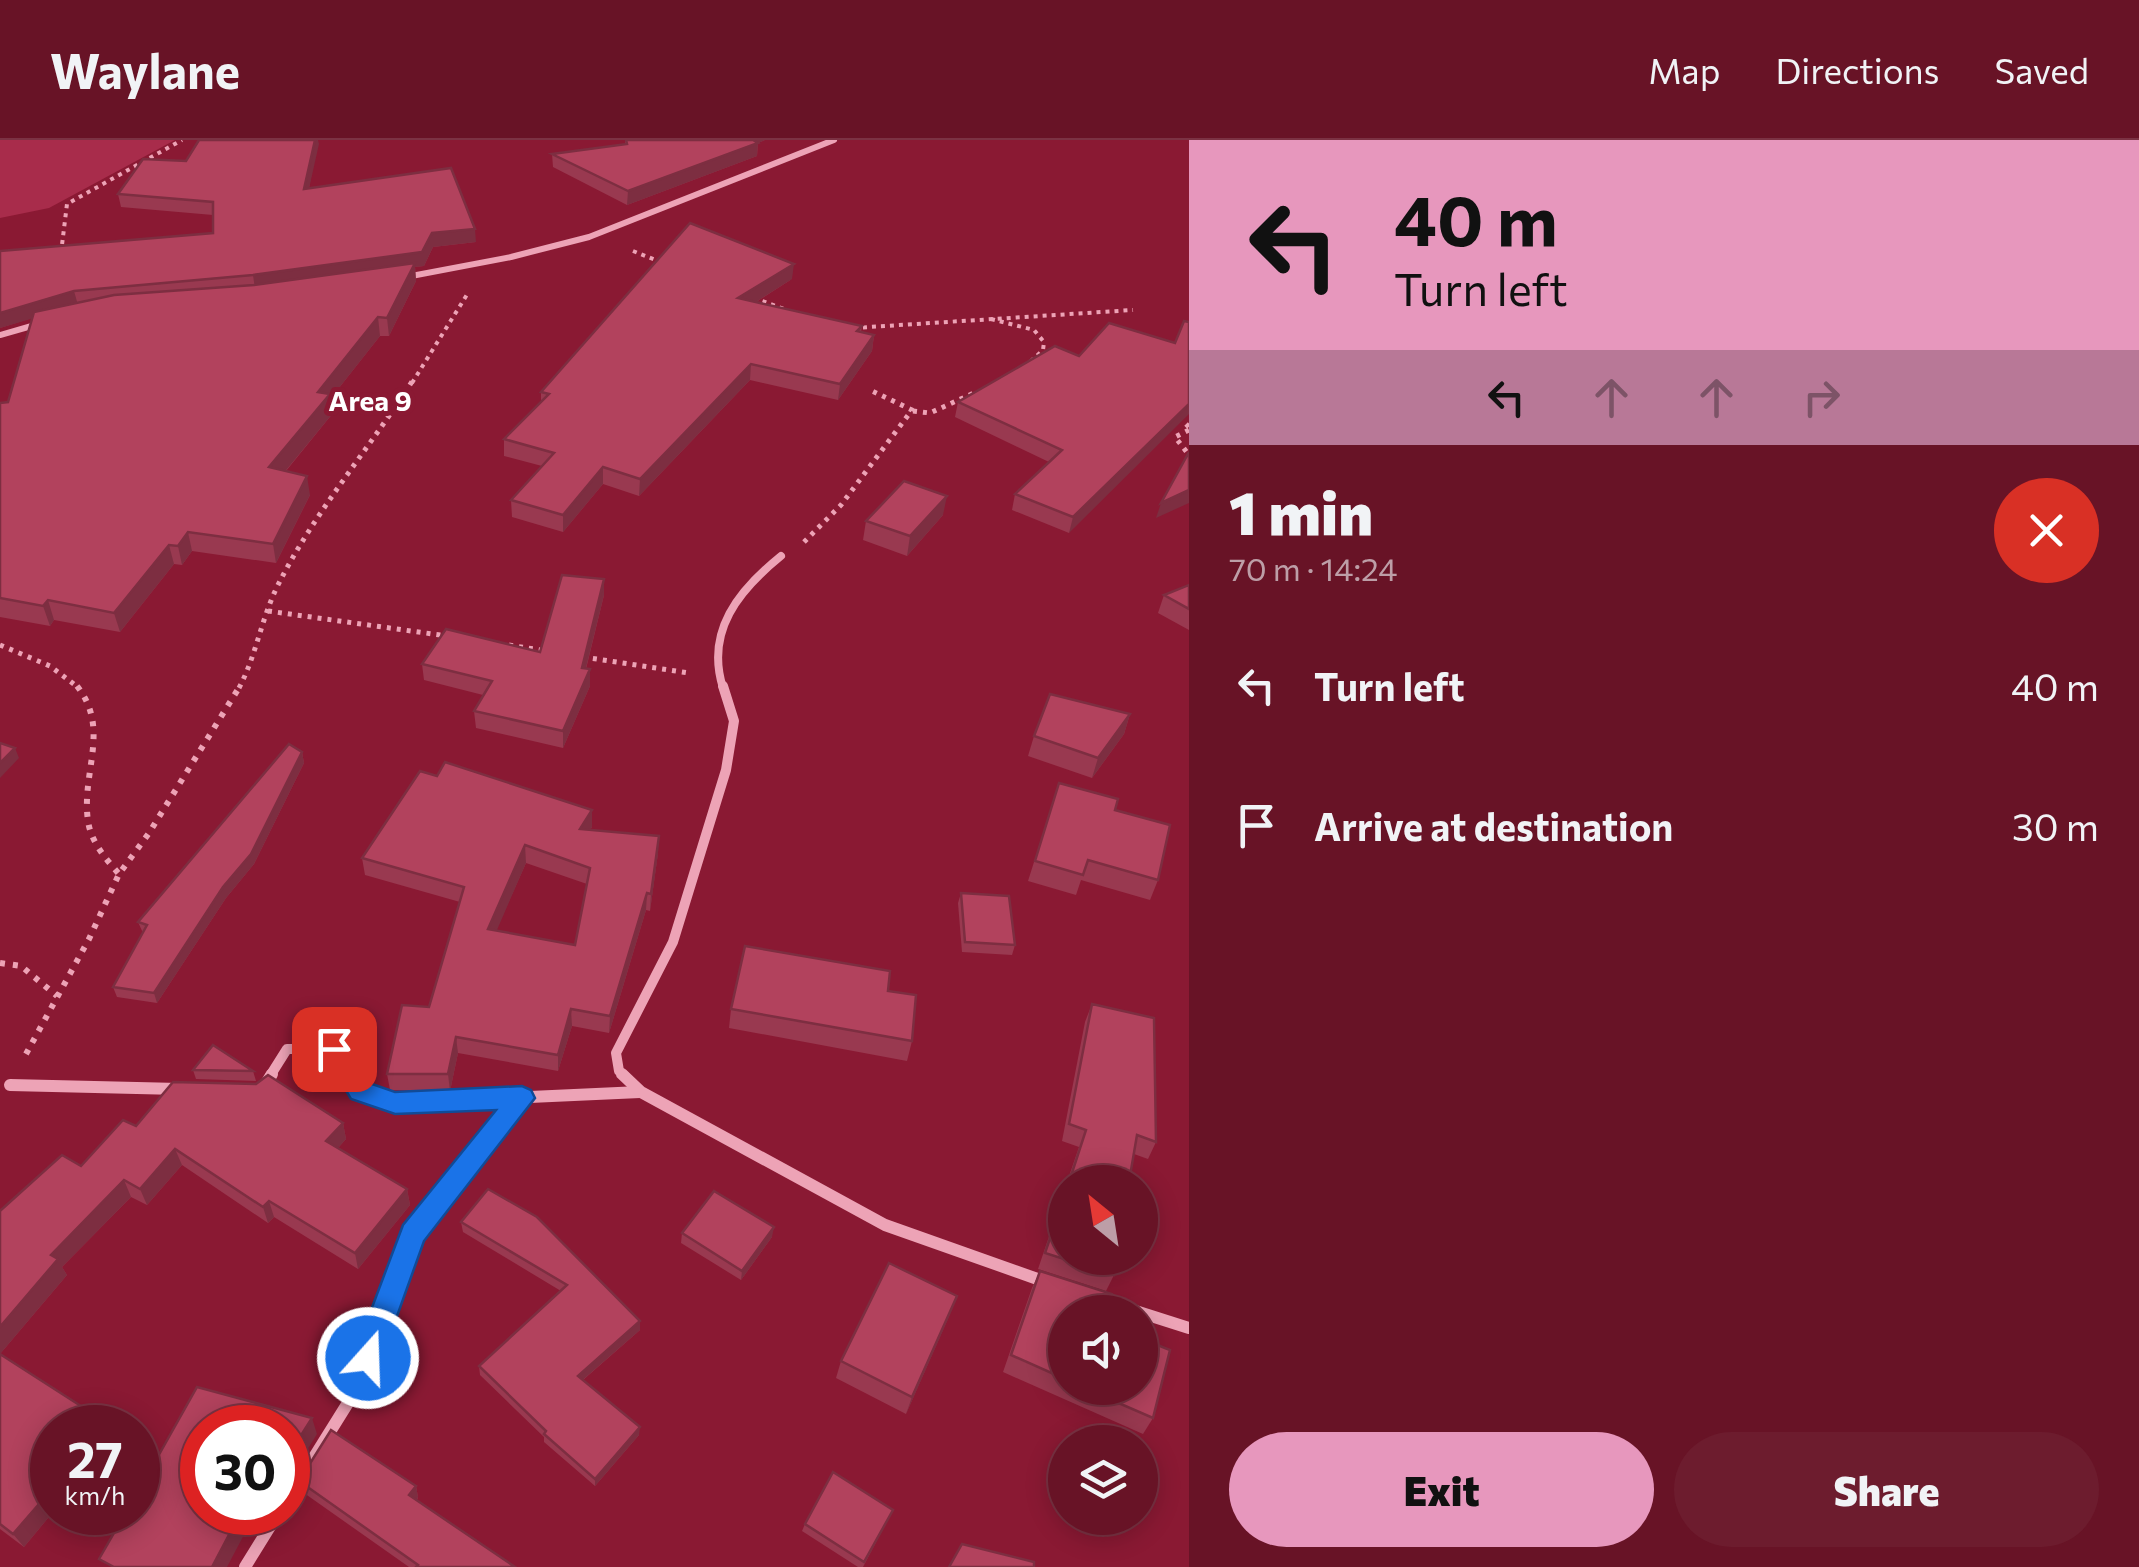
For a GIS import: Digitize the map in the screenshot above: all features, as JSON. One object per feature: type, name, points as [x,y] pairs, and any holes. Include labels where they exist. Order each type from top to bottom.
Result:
[{"type":"street","points":[[404,278],[482,266],[590,235],[769,161],[834,140]]},
{"type":"street","points":[[0,335],[56,319]]},
{"type":"street","points":[[781,556],[749,582],[724,621],[717,650],[720,678],[734,721],[726,770],[673,942],[616,1054],[619,1071],[640,1092],[885,1225],[1056,1286]]},
{"type":"street","points":[[242,1090],[261,1091],[288,1049],[334,1049],[360,1092],[395,1103],[640,1092]]},
{"type":"street","points":[[10,1086],[203,1090]]},
{"type":"street","points":[[310,1464],[356,1390],[413,1234],[522,1098]]},
{"type":"street","points":[[1158,1318],[1189,1328]]},
{"type":"street","points":[[245,1567],[265,1535]]},
{"type":"path","points":[[61,258],[67,204],[182,140]]},
{"type":"path","points":[[590,235],[664,263]]},
{"type":"path","points":[[10,1086],[119,874],[150,834],[235,695],[252,662],[268,611],[301,544],[447,329],[482,266]]},
{"type":"path","points":[[738,292],[793,313]]},
{"type":"path","points":[[847,328],[903,328],[990,318],[1133,310]]},
{"type":"path","points":[[1034,330],[1036,321],[1048,314]]},
{"type":"path","points":[[990,318],[1034,330],[1044,342],[1055,346]]},
{"type":"path","points":[[1028,363],[1043,350],[1044,342]]},
{"type":"path","points":[[870,390],[930,414],[983,389]]},
{"type":"path","points":[[781,556],[811,538],[841,505],[912,410]]},
{"type":"path","points":[[1176,415],[1189,428],[1174,437],[1189,454]]},
{"type":"path","points":[[268,611],[460,638]]},
{"type":"path","points":[[0,644],[66,676],[89,702],[96,761],[88,819],[96,846],[119,874]]},
{"type":"path","points":[[499,644],[557,652]]},
{"type":"path","points":[[576,656],[720,678]]},
{"type":"path","points":[[0,963],[21,966],[57,996]]},
{"type":"shaded area","points":[[0,140],[175,140],[49,208],[0,218]]},
{"type":"building","points":[[199,140],[315,140],[304,189],[451,168],[475,229],[432,233],[422,252],[253,275],[74,291],[0,313],[0,251],[213,233],[213,202],[118,194],[143,159],[186,161]]},
{"type":"building","points":[[626,140],[758,143],[628,191],[552,154],[627,144]]},
{"type":"building","points":[[690,223],[794,264],[738,298],[862,326],[857,331],[874,335],[840,384],[751,364],[640,479],[603,467],[563,515],[511,500],[554,453],[504,439],[549,394],[541,392]]},
{"type":"building","points":[[415,263],[387,318],[378,317],[318,392],[330,394],[269,467],[307,476],[273,544],[188,532],[178,546],[169,545],[114,613],[48,600],[43,606],[0,598],[0,403],[8,402],[34,312],[114,295],[254,285]]},
{"type":"building","points":[[1184,321],[1189,322],[1189,404],[1073,517],[1015,494],[1062,450],[958,402],[1055,346],[1079,356],[1109,323],[1175,343]]},
{"type":"building","points":[[1189,452],[1189,490],[1161,503]]},
{"type":"building","points":[[904,481],[947,496],[910,536],[866,521]]},
{"type":"building","points":[[562,575],[604,579],[582,668],[590,669],[563,731],[474,711],[492,681],[422,664],[446,629],[540,652]]},
{"type":"building","points":[[1189,585],[1189,609],[1164,595]]},
{"type":"building","points":[[1050,694],[1130,714],[1098,758],[1034,736]]},
{"type":"building","points":[[0,743],[15,748],[0,763]]},
{"type":"building","points":[[289,744],[302,752],[251,854],[223,887],[154,993],[113,987],[147,925],[138,922]]},
{"type":"building","points":[[445,762],[592,810],[580,829],[659,836],[651,894],[647,893],[610,1016],[571,1009],[558,1055],[456,1037],[448,1074],[387,1074],[402,1005],[429,1007],[464,887],[362,858],[420,771],[437,776]],"holes":[[[525,845],[590,868],[575,945],[488,929]]]},
{"type":"building","points":[[1059,783],[1118,799],[1115,810],[1170,825],[1158,880],[1088,860],[1083,875],[1035,861]]},
{"type":"building","points":[[961,893],[1009,896],[1015,945],[965,942]]},
{"type":"building","points":[[745,946],[890,971],[888,991],[916,995],[912,1041],[731,1009]]},
{"type":"building","points":[[1092,1004],[1154,1018],[1156,1142],[1137,1135],[1132,1165],[1075,1165],[1086,1130],[1069,1124]]},
{"type":"building","points":[[213,1045],[253,1071],[193,1070]]},
{"type":"building","points":[[268,1075],[343,1123],[326,1141],[407,1189],[355,1253],[269,1201],[263,1207],[175,1149],[140,1189],[124,1180],[51,1255],[58,1259],[0,1327],[1,1210],[62,1155],[81,1166],[123,1120],[136,1126],[173,1082],[256,1084]]},
{"type":"building","points":[[488,1189],[537,1217],[640,1321],[578,1376],[640,1427],[595,1479],[544,1434],[546,1431],[479,1366],[567,1285],[461,1222]]},
{"type":"building","points":[[714,1191],[774,1227],[742,1271],[682,1233]]},
{"type":"building","points":[[889,1263],[957,1296],[912,1397],[841,1361]]},
{"type":"building","points":[[1040,1271],[1112,1294],[1048,1295],[1048,1371],[1011,1355]]},
{"type":"building","points":[[1158,1345],[1170,1350],[1158,1398]]},
{"type":"building","points":[[0,1354],[79,1405],[30,1405],[30,1514],[13,1534],[0,1524]]},
{"type":"building","points":[[197,1387],[264,1405],[187,1405]]},
{"type":"building","points":[[1123,1405],[1156,1405],[1153,1418]]},
{"type":"building","points":[[180,1417],[180,1535],[229,1535],[212,1567],[114,1567],[99,1559],[113,1535],[160,1535],[160,1453]]},
{"type":"building","points":[[331,1430],[416,1486],[409,1495],[515,1567],[416,1567],[310,1489],[310,1463]]},
{"type":"building","points":[[833,1472],[893,1510],[864,1562],[805,1524]]},
{"type":"building","points":[[962,1544],[1034,1562],[1034,1567],[949,1567]]},
{"type":"district","name":"Area 9","points":[[370,401]]},
{"type":"route","points":[[334,1049],[360,1092],[395,1103],[522,1098],[413,1234],[368,1358]]}]
